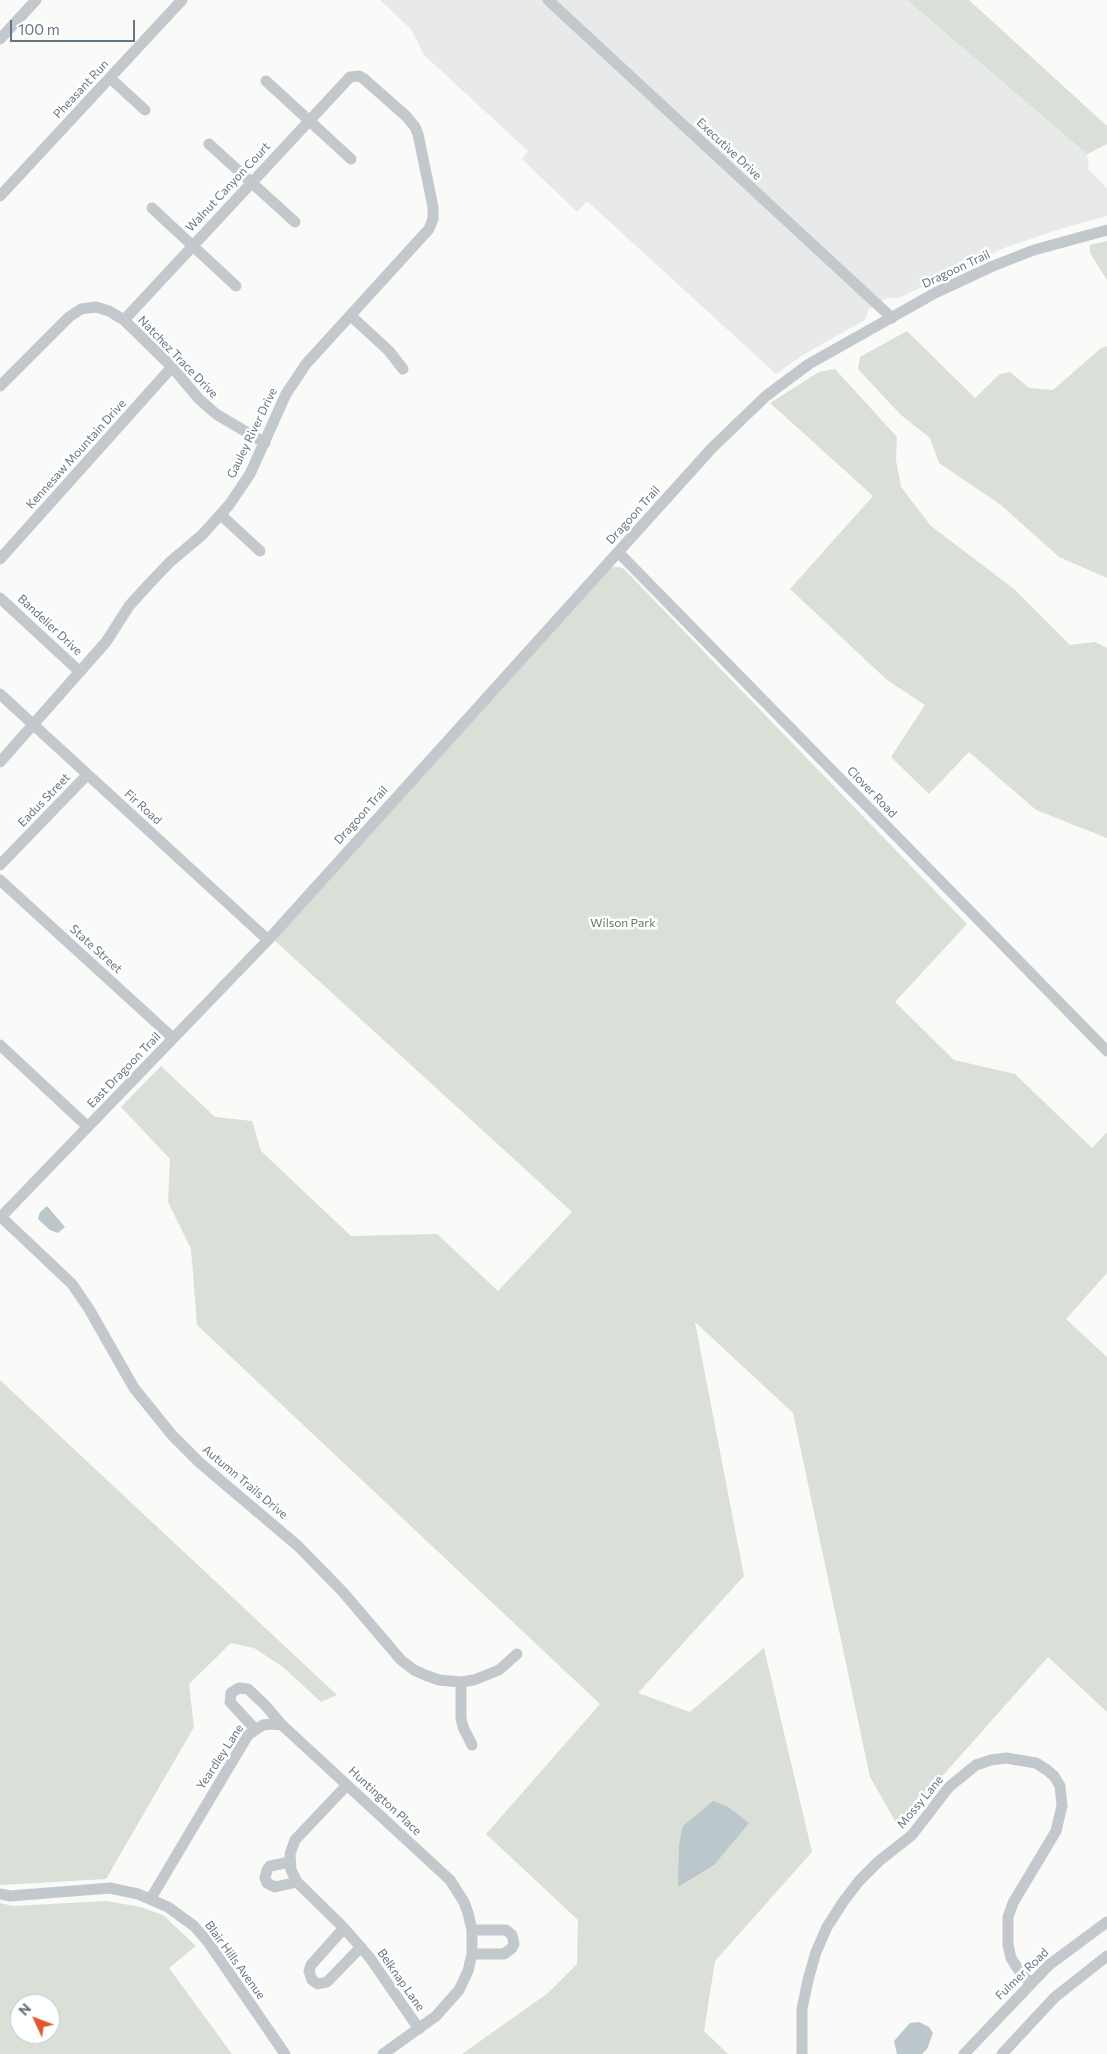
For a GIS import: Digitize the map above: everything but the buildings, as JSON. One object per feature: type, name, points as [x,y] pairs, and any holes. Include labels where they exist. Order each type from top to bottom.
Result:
[{"type":"street","points":[[0,39],[36,0]]},
{"type":"street","name":"Pheasant Run","points":[[0,196],[182,0]]},
{"type":"street","name":"Executive Drive","points":[[548,0],[892,318]]},
{"type":"street","name":"Walnut Canyon Court","points":[[124,320],[345,80],[355,76],[364,78],[406,116],[415,127],[433,208],[433,219]]},
{"type":"street","points":[[110,78],[145,110]]},
{"type":"street","points":[[266,81],[351,159]]},
{"type":"street","points":[[208,144],[295,222]]},
{"type":"street","points":[[152,208],[236,286]]},
{"type":"street","name":"Gauley River Drive","points":[[0,762],[34,726],[106,642],[129,606],[170,562],[202,535],[221,515],[250,474],[277,412],[295,379],[306,364],[424,235],[433,219]]},
{"type":"street","name":"Dragoon Trail","points":[[268,940],[712,448],[766,396],[809,364],[935,293],[993,266],[1034,250],[1107,230]]},
{"type":"street","name":"Natchez Trace Drive","points":[[0,386],[69,317],[81,309],[96,307],[109,311],[124,320],[172,367],[198,399],[216,414],[265,443]]},
{"type":"street","points":[[350,316],[389,351],[403,369]]},
{"type":"street","name":"Kennesaw Mountain Drive","points":[[0,558],[172,367]]},
{"type":"street","points":[[221,515],[260,551]]},
{"type":"street","name":"Clover Road","points":[[618,552],[1107,1051]]},
{"type":"street","name":"Bandelier Drive","points":[[0,598],[80,672]]},
{"type":"street","name":"Fir Road","points":[[0,694],[268,940]]},
{"type":"street","name":"Eadus Street","points":[[0,865],[87,775]]},
{"type":"street","name":"State Street","points":[[0,880],[173,1038]]},
{"type":"street","name":"East Dragoon Trail","points":[[0,1217],[268,940]]},
{"type":"street","points":[[0,1045],[88,1126]]},
{"type":"street","name":"Autumn Trails Drive","points":[[0,1217],[72,1284],[89,1309],[134,1388],[172,1435],[186,1450],[298,1546],[342,1590],[401,1660],[414,1670],[438,1680],[461,1682],[474,1680],[499,1670],[517,1654]]},
{"type":"street","points":[[461,1682],[461,1718],[472,1746]]},
{"type":"street","name":"Yeardley Lane","points":[[151,1898],[242,1744],[255,1730],[230,1702],[232,1693],[239,1688],[248,1689],[282,1725]]},
{"type":"street","points":[[255,1730],[272,1724],[282,1725]]},
{"type":"street","name":"Huntington Place","points":[[282,1725],[450,1880],[464,1902],[472,1930],[471,1957],[464,1982],[444,2010],[383,2054]]},
{"type":"street","name":"Mossy Lane","points":[[802,2054],[802,2009],[808,1980],[816,1952],[827,1926],[842,1902],[879,1861],[912,1835],[949,1787],[971,1768],[990,1760],[1006,1758],[1036,1763],[1054,1776],[1060,1786],[1061,1818],[1056,1831],[1013,1903],[1008,1917],[1008,1945],[1011,1958],[1030,1983]]},
{"type":"street","points":[[297,1882],[274,1887],[267,1883],[265,1878],[267,1870],[270,1866],[290,1862],[292,1847],[302,1831],[347,1785]]},
{"type":"street","name":"Belknap Lane","points":[[290,1862],[297,1882],[344,1928],[360,1947],[419,2029]]},
{"type":"street","name":"Blair Hills Avenue","points":[[0,1894],[10,1896],[110,1888],[151,1898],[177,1912],[201,1934],[285,2054]]},
{"type":"street","name":"Fulmer Road","points":[[964,2054],[1049,1965],[1107,1922]]},
{"type":"street","name":"Belknap Lane","points":[[344,1928],[311,1965],[309,1971],[312,1980],[318,1984],[327,1982],[360,1947]]},
{"type":"street","points":[[471,1957],[504,1954],[514,1944],[512,1935],[506,1930],[472,1930]]},
{"type":"street","points":[[1002,2054],[1055,1997],[1107,1956]]},
{"type":"shaded area","points":[[380,0],[907,0],[1087,154],[1089,170],[1107,188],[1107,216],[1060,229],[1004,248],[899,298],[887,298],[868,310],[865,320],[803,355],[776,374],[587,201],[577,212],[522,159],[528,151],[424,55],[411,29]]},
{"type":"shaded area","points":[[47,1206],[65,1227],[58,1233],[50,1230],[38,1219],[40,1212]]},
{"type":"shaded area","points":[[713,1801],[728,1807],[749,1823],[714,1865],[678,1887],[679,1845],[683,1826]]},
{"type":"shaded area","points":[[919,2022],[929,2027],[933,2033],[927,2049],[922,2054],[897,2054],[894,2041],[910,2023]]},
{"type":"green space","points":[[907,0],[969,0],[1107,126],[1107,144],[1087,154]]},
{"type":"green space","points":[[1107,241],[1107,280],[1090,253],[1090,245]]},
{"type":"green space","points":[[907,331],[975,398],[1000,374],[1010,372],[1029,388],[1053,390],[1100,349],[1107,346],[1107,578],[1059,557],[1001,505],[939,463],[930,438],[901,415],[858,369],[860,357]]},
{"type":"green space","points":[[835,369],[897,437],[896,460],[901,487],[931,526],[1014,589],[1070,645],[1095,642],[1107,648],[1107,838],[1036,810],[969,752],[929,794],[891,757],[925,705],[887,680],[790,589],[873,496],[770,403],[819,372]]},
{"type":"green space","name":"Wilson Park","points":[[613,567],[624,569],[967,924],[895,1002],[954,1060],[1015,1074],[1092,1148],[1107,1132],[1107,1273],[1066,1319],[1107,1357],[1107,1712],[1048,1657],[898,1826],[870,1777],[793,1413],[695,1322],[744,1576],[638,1693],[690,1712],[764,1648],[812,1852],[715,1961],[704,2031],[728,2054],[462,2054],[548,1993],[577,1964],[578,1920],[486,1834],[600,1704],[197,1325],[191,1249],[168,1202],[170,1159],[121,1107],[161,1066],[215,1117],[252,1121],[261,1151],[351,1236],[437,1234],[498,1291],[572,1212],[274,940],[607,571]]},
{"type":"green space","points":[[0,1380],[337,1695],[321,1702],[283,1667],[254,1648],[231,1643],[189,1684],[194,1727],[106,1879],[0,1885]]},
{"type":"green space","points":[[107,1901],[140,1907],[163,1915],[196,1946],[169,1968],[232,2054],[0,2054],[0,1903],[13,1906]]}]
